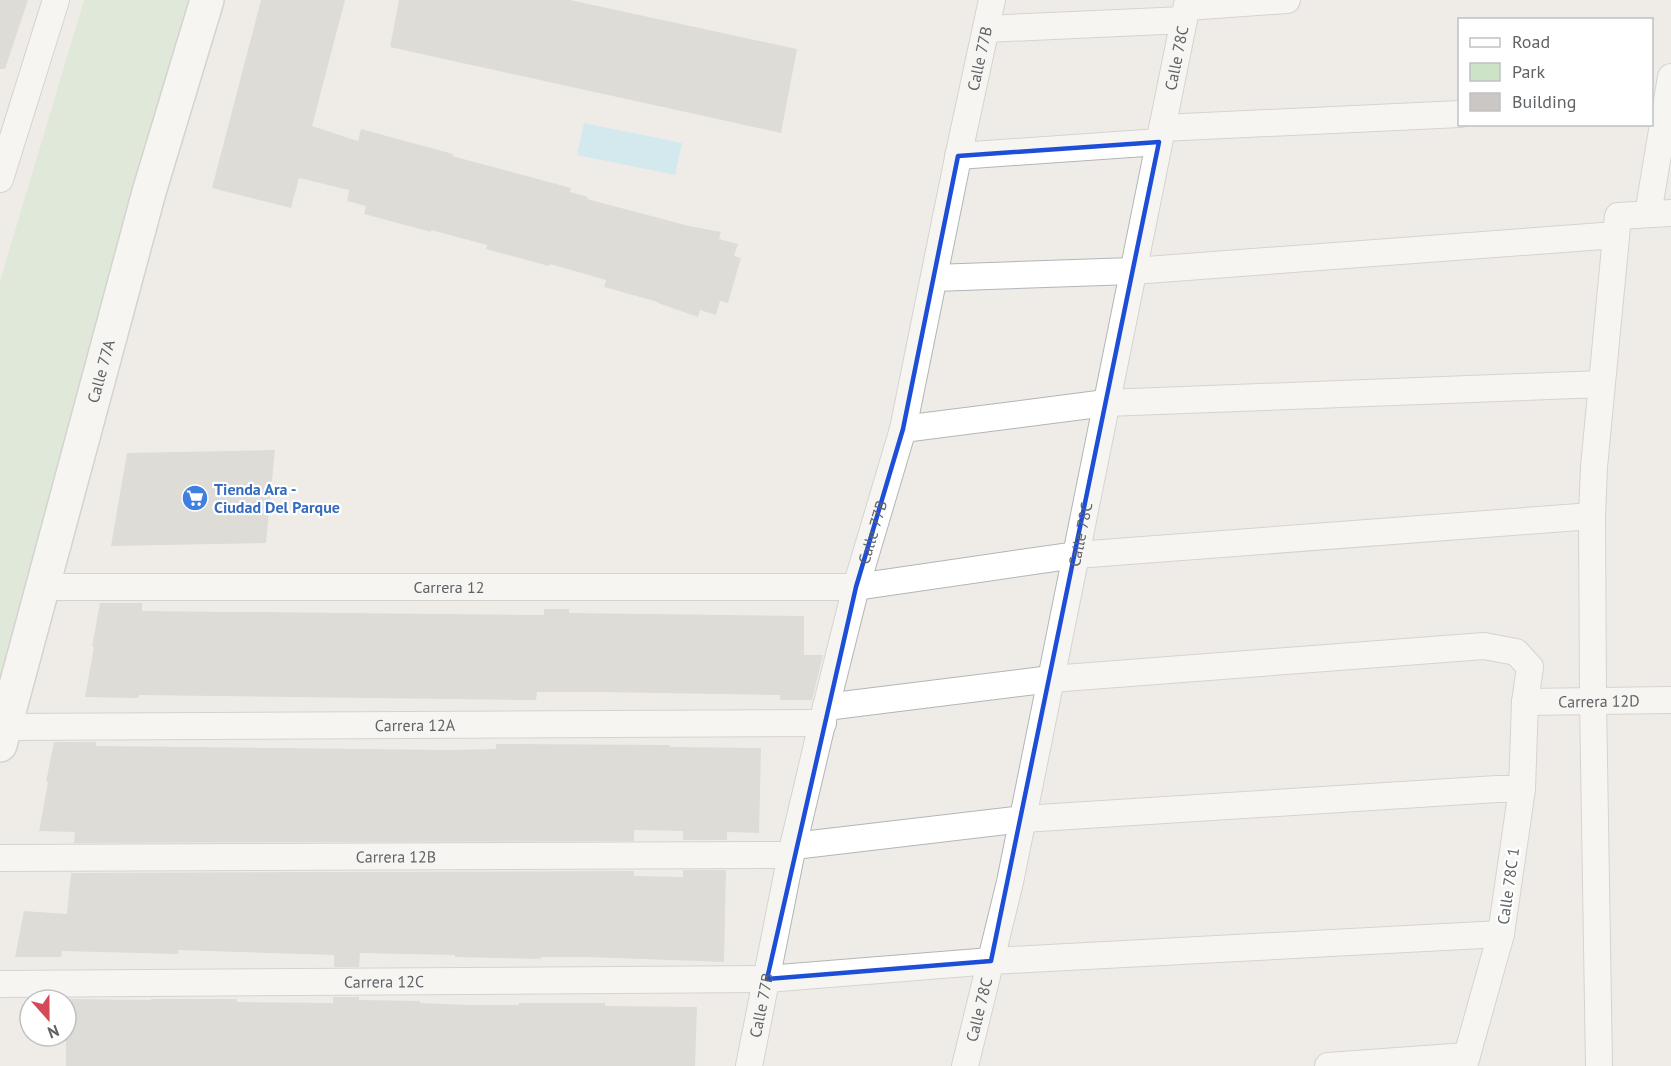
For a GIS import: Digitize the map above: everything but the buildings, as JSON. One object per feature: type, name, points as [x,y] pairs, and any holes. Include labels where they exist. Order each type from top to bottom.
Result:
[{"type":"street","points":[[0,179],[56,0]]},
{"type":"street","name":"Calle 77A","points":[[2,736],[149,192],[207,0]]},
{"type":"street","name":"Calle 77B","points":[[749,1066],[792,850],[856,587],[903,429],[992,0]]},
{"type":"street","points":[[986,28],[1287,0]]},
{"type":"street","name":"Calle 78C","points":[[965,1066],[1010,882],[1187,9]]},
{"type":"street","points":[[1599,1066],[1593,700],[1594,467],[1618,216],[1659,214],[1659,105],[1671,77]]},
{"type":"street","points":[[958,156],[1161,135],[1458,114]]},
{"type":"street","points":[[933,278],[1133,271],[1616,236]]},
{"type":"street","points":[[903,429],[1106,403],[1601,384]]},
{"type":"street","name":"Carrera 12","points":[[43,587],[856,587],[1076,555],[1592,516]]},
{"type":"street","name":"Calle 78C 1","points":[[1051,679],[1484,646],[1516,652],[1530,667],[1525,702],[1522,789],[1501,934],[1466,1061]]},
{"type":"street","name":"Carrera 12A","points":[[2,736],[825,715],[1051,679]]},
{"type":"street","name":"Carrera 12D","points":[[1525,702],[1671,700]]},
{"type":"street","name":"Carrera 12B","points":[[0,858],[792,850],[1023,819],[1522,789]]},
{"type":"street","name":"Carrera 12C","points":[[0,984],[767,980],[991,961],[1501,934]]},
{"type":"street","points":[[1328,1066],[1466,1061]]},
{"type":"highlighted area","points":[[1159,142],[991,961],[767,979],[856,587],[903,429],[958,156]]},
{"type":"green space","points":[[84,0],[188,0],[0,703],[0,281]]},
{"type":"water","points":[[584,123],[682,143],[675,175],[577,155]]},
{"type":"place","name":"Tienda Ara - Ciudad Del Parque","points":[[195,498]]}]
